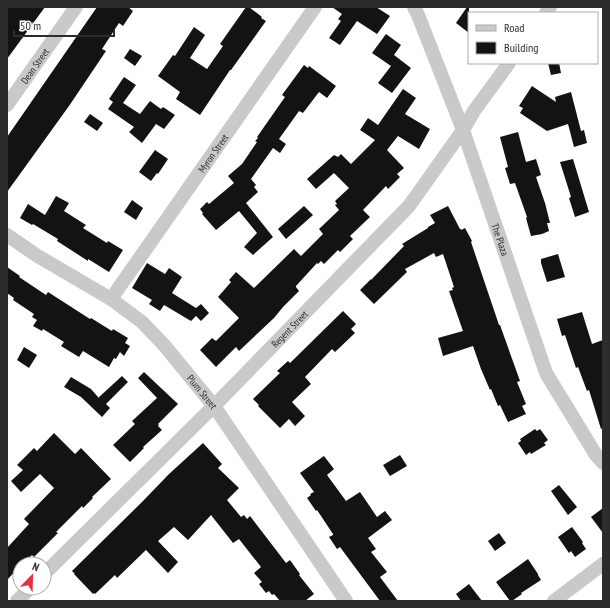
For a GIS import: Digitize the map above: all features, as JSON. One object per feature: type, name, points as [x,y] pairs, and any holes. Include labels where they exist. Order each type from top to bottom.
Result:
[{"type":"street","name":"Dean Street","points":[[7,106],[76,7]]},
{"type":"street","name":"Myron Street","points":[[111,299],[315,7]]},
{"type":"street","name":"The Plaza","points":[[414,7],[463,130],[546,373],[596,455],[603,463]]},
{"type":"street","name":"Regent Street","points":[[52,566],[214,406],[409,206],[508,64]]},
{"type":"street","name":"Plum Street","points":[[7,235],[36,255],[111,299],[142,322],[164,345],[214,406],[346,601]]},
{"type":"street","points":[[554,601],[603,564]]},
{"type":"building","points":[[7,7],[45,7],[7,59]]},
{"type":"building","points":[[97,7],[128,7],[133,11],[123,26],[119,23],[102,49],[106,51],[69,106],[7,192],[7,137]]},
{"type":"building","points":[[246,7],[249,7],[266,21],[230,70],[200,115],[176,99],[180,92],[158,76],[173,55],[175,56],[194,27],[205,35],[190,58],[207,69],[223,46],[220,44]]},
{"type":"building","points":[[332,7],[376,7],[390,16],[377,34],[357,21],[340,45],[329,38],[341,21],[338,19],[342,14]]},
{"type":"building","points":[[467,7],[469,7],[468,32],[456,23]]},
{"type":"building","points":[[386,34],[401,45],[394,55],[411,68],[392,93],[378,83],[391,66],[372,53]]},
{"type":"building","points":[[130,49],[142,56],[135,66],[124,58]]},
{"type":"building","points":[[548,64],[559,64],[561,73],[551,75]]},
{"type":"building","points":[[304,65],[308,68],[309,66],[336,86],[327,98],[319,92],[303,113],[299,111],[279,139],[286,144],[280,153],[273,148],[251,179],[256,185],[254,187],[258,192],[246,203],[273,237],[253,255],[244,247],[257,233],[239,211],[216,230],[202,214],[203,213],[200,209],[207,202],[209,204],[234,183],[228,176],[242,164],[257,142],[255,141],[258,138],[257,137],[285,97],[282,95]]},
{"type":"building","points":[[124,77],[136,85],[123,103],[140,114],[150,101],[161,109],[163,107],[175,115],[164,129],[156,124],[142,143],[129,132],[134,127],[108,109],[113,102],[109,99]]},
{"type":"building","points":[[532,86],[556,102],[555,97],[571,92],[581,131],[584,130],[587,143],[574,147],[568,124],[547,131],[520,113],[523,108],[519,106]]},
{"type":"building","points":[[403,89],[416,98],[405,114],[430,129],[419,149],[398,136],[387,150],[404,168],[397,174],[400,177],[388,189],[386,186],[363,210],[370,217],[350,236],[353,239],[340,252],[338,250],[324,264],[321,261],[318,264],[317,263],[296,286],[299,291],[274,318],[239,351],[236,347],[216,367],[200,350],[212,338],[216,341],[239,318],[218,297],[231,282],[229,280],[236,272],[254,288],[294,249],[301,256],[323,234],[319,229],[339,210],[335,205],[337,204],[335,201],[349,188],[334,173],[316,189],[307,179],[334,155],[338,157],[341,154],[351,164],[375,140],[360,130],[368,118],[378,125]]},
{"type":"building","points":[[90,114],[103,123],[97,131],[84,122]]},
{"type":"building","points":[[518,132],[526,162],[536,159],[541,175],[536,177],[550,223],[547,223],[549,231],[531,236],[527,217],[515,183],[510,184],[505,168],[508,167],[500,137]]},
{"type":"building","points":[[155,150],[168,159],[158,174],[157,173],[151,181],[139,172]]},
{"type":"building","points":[[573,159],[589,212],[575,217],[569,198],[571,197],[560,162]]},
{"type":"building","points":[[56,196],[69,203],[64,211],[86,225],[83,228],[107,243],[108,241],[123,250],[109,272],[88,259],[88,261],[57,241],[58,239],[20,218],[28,204],[45,215]]},
{"type":"building","points":[[132,200],[143,208],[136,220],[124,212]]},
{"type":"building","points":[[304,206],[313,215],[286,239],[278,229]]},
{"type":"building","points":[[448,206],[460,229],[465,228],[472,241],[471,242],[499,325],[520,381],[517,382],[526,404],[522,406],[526,414],[508,422],[500,405],[498,406],[491,389],[490,390],[473,346],[443,356],[438,338],[463,331],[449,291],[453,290],[452,288],[454,287],[443,254],[436,257],[434,253],[405,269],[407,272],[374,304],[360,290],[404,246],[402,244],[435,223],[430,215]]},
{"type":"building","points":[[558,254],[565,277],[547,282],[541,259]]},
{"type":"building","points":[[147,263],[165,274],[169,268],[182,277],[172,293],[196,308],[201,304],[209,313],[201,321],[196,316],[191,321],[164,305],[160,311],[149,304],[152,300],[132,288]]},
{"type":"building","points":[[7,267],[46,295],[48,292],[90,319],[91,318],[112,331],[113,329],[128,338],[125,343],[130,346],[124,356],[120,352],[116,359],[114,358],[109,367],[83,351],[79,357],[61,346],[64,342],[43,329],[42,331],[33,326],[37,320],[32,317],[34,314],[13,300],[14,298],[7,293]]},
{"type":"building","points":[[343,311],[356,324],[351,329],[355,333],[335,352],[332,349],[305,377],[311,384],[292,402],[305,416],[295,426],[289,419],[280,428],[253,399],[280,373],[277,371],[288,361],[290,363]]},
{"type":"building","points":[[582,312],[592,344],[603,340],[603,428],[601,429],[589,390],[587,391],[578,367],[576,368],[565,335],[562,336],[557,319]]},
{"type":"building","points":[[24,347],[37,355],[29,368],[17,360]]},
{"type":"building","points":[[144,372],[178,404],[158,424],[162,430],[143,447],[144,448],[130,462],[113,445],[135,424],[132,421],[157,398],[138,378]]},
{"type":"building","points":[[122,376],[128,382],[106,404],[110,408],[102,417],[81,397],[64,387],[71,377],[91,389],[98,398]]},
{"type":"building","points":[[535,429],[537,431],[540,429],[548,440],[544,443],[546,445],[531,454],[530,452],[526,455],[518,443],[521,441],[520,439]]},
{"type":"building","points":[[54,433],[75,454],[81,448],[111,479],[83,508],[82,506],[56,532],[58,533],[35,556],[12,556],[12,575],[7,580],[7,548],[29,524],[24,519],[54,488],[40,474],[21,492],[11,481],[23,470],[17,465],[34,448],[37,451]]},
{"type":"building","points":[[203,443],[222,464],[218,468],[239,488],[227,500],[241,517],[244,515],[247,519],[250,516],[286,563],[290,560],[300,574],[299,575],[314,594],[305,601],[280,601],[269,591],[266,593],[259,584],[262,582],[254,573],[261,567],[239,539],[233,543],[211,515],[188,540],[174,527],[158,541],[178,562],[168,573],[146,550],[117,578],[115,575],[95,594],[93,594],[72,571],[169,474]]},
{"type":"building","points":[[400,455],[407,466],[390,476],[383,465]]},
{"type":"building","points":[[324,456],[334,469],[327,475],[346,501],[360,492],[377,517],[385,511],[392,520],[368,538],[376,549],[371,552],[387,572],[380,577],[398,601],[380,601],[340,547],[337,549],[329,537],[333,534],[307,498],[314,492],[300,473]]},
{"type":"building","points":[[559,485],[577,507],[568,515],[551,491]]},
{"type":"building","points":[[603,508],[603,533],[591,517]]},
{"type":"building","points":[[572,527],[583,542],[582,543],[586,549],[575,557],[571,551],[569,553],[558,537]]},
{"type":"building","points":[[499,533],[506,543],[495,551],[488,541]]},
{"type":"building","points":[[528,559],[541,580],[510,601],[496,582]]},
{"type":"building","points":[[469,584],[482,601],[461,601],[456,594]]}]
